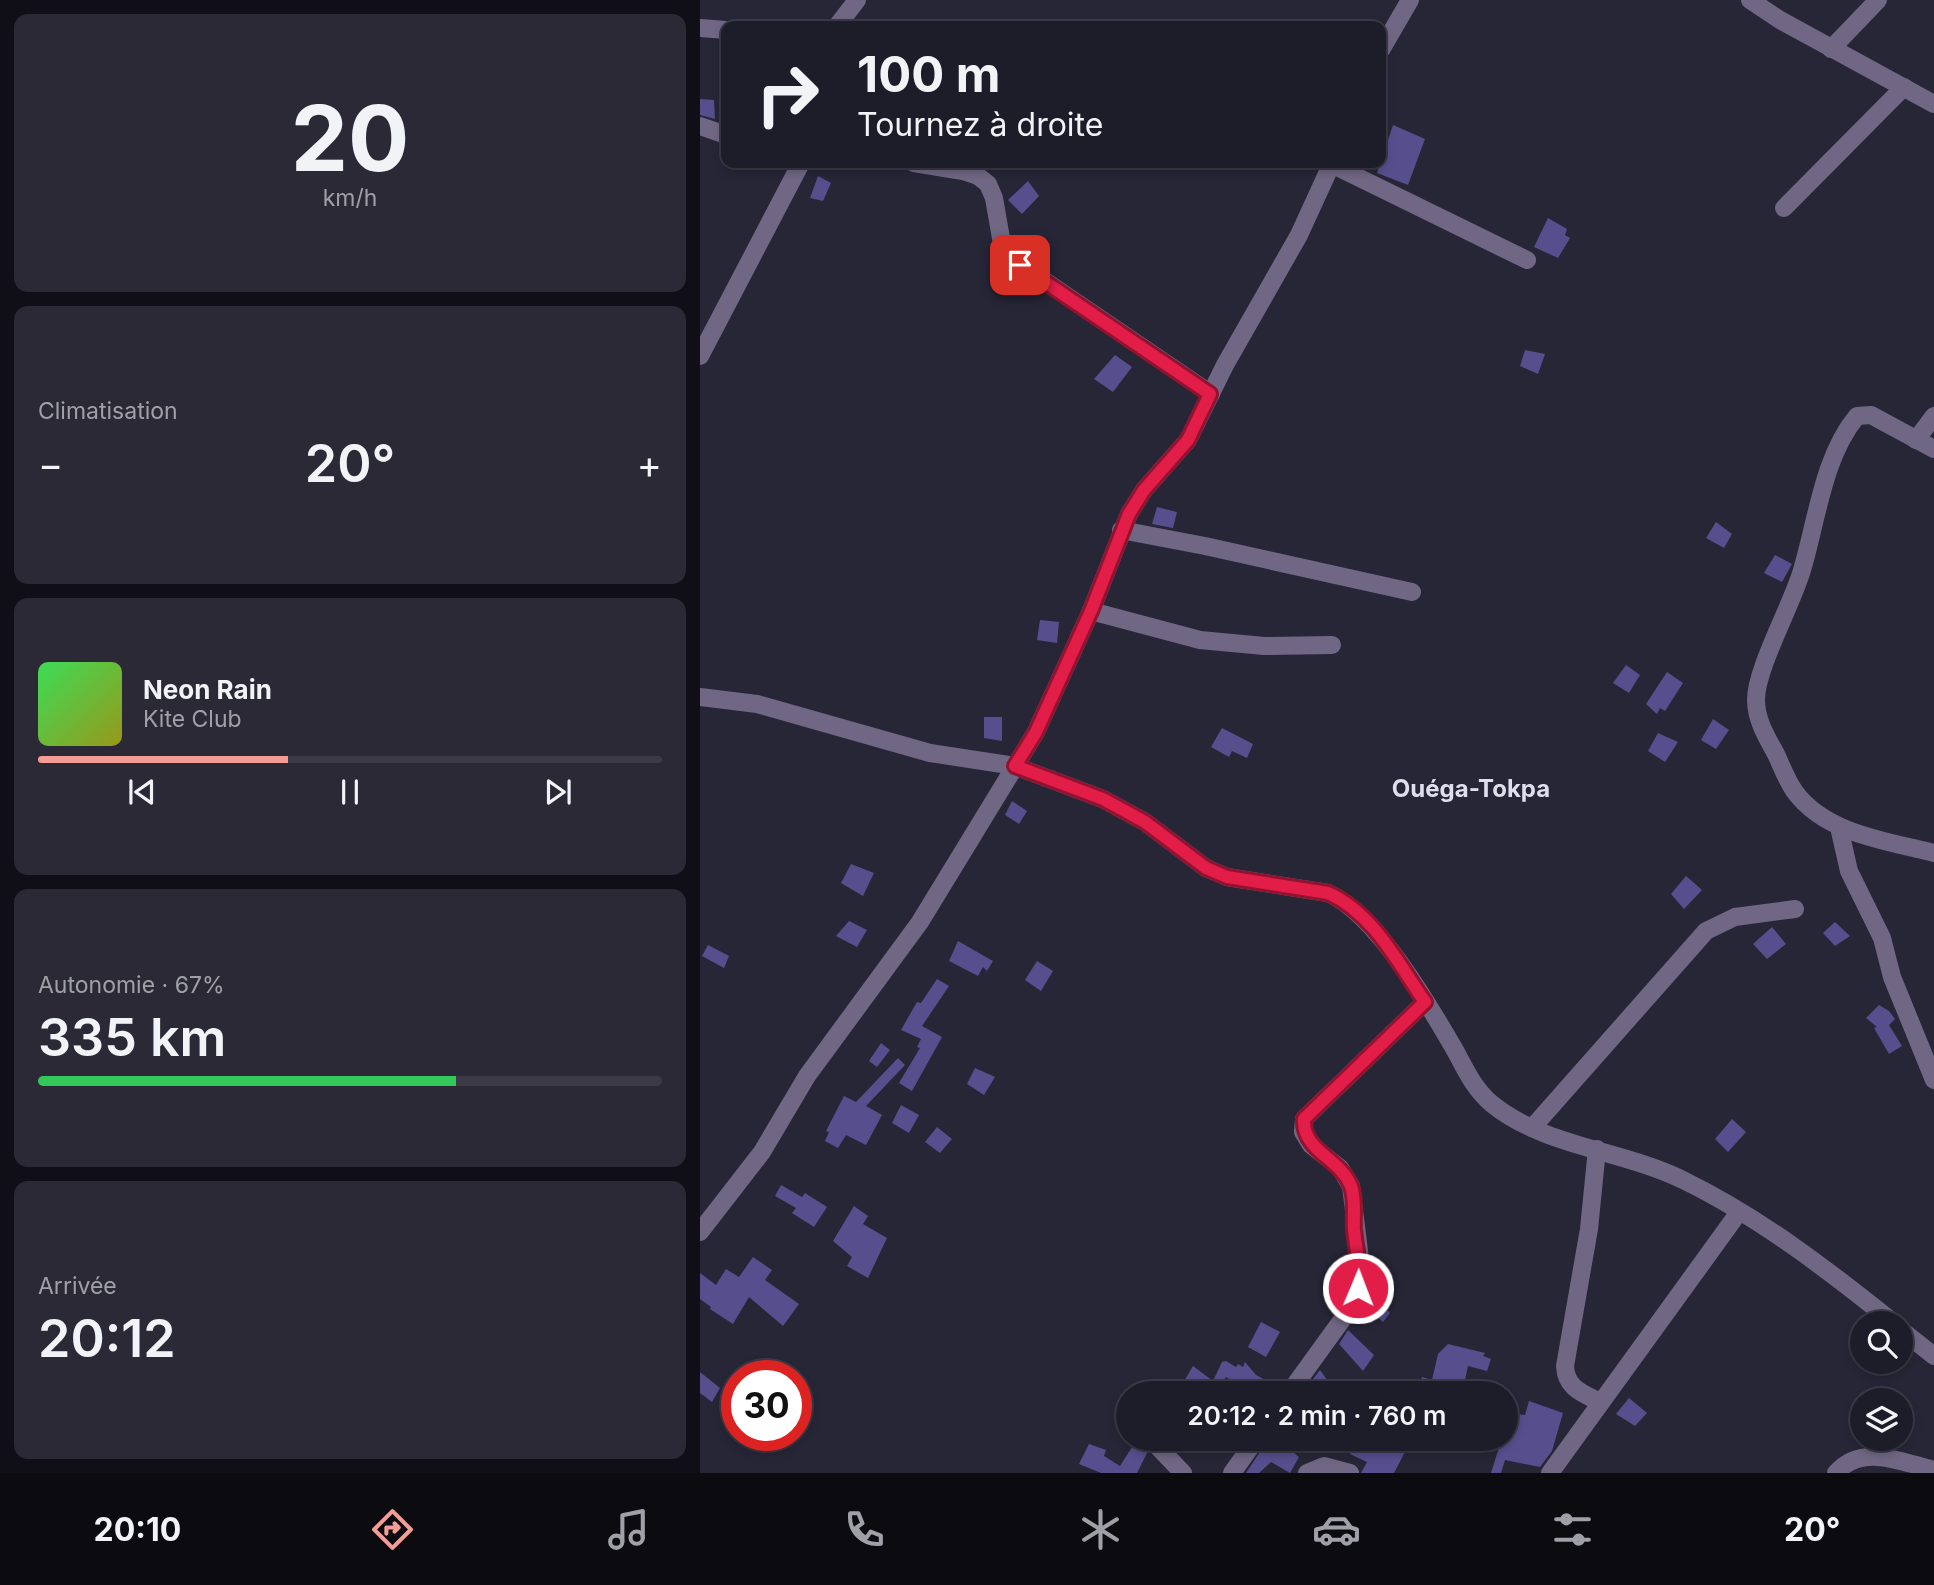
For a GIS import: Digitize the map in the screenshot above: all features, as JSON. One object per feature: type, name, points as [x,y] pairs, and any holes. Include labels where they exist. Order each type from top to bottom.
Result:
[{"type":"street","points":[[840,21],[857,0]]},
{"type":"street","points":[[1386,41],[1410,0]]},
{"type":"street","points":[[1750,0],[1934,104]]},
{"type":"street","points":[[1831,48],[1878,0]]},
{"type":"street","points":[[700,28],[721,30]]},
{"type":"street","points":[[1784,208],[1904,87]]},
{"type":"street","points":[[700,126],[721,133]]},
{"type":"street","points":[[700,356],[798,168]]},
{"type":"street","points":[[939,168],[978,176],[988,184],[994,198],[1002,244],[1008,256],[1210,394]]},
{"type":"street","points":[[700,1232],[762,1152],[807,1076],[920,922],[1036,732],[1091,611],[1121,530],[1144,490],[1188,440],[1210,394],[1299,235],[1329,168]]},
{"type":"street","points":[[1341,168],[1527,260]]},
{"type":"street","points":[[1934,449],[1871,415],[1857,416],[1849,426],[1829,472],[1788,611],[1760,678],[1756,701],[1761,724],[1795,792],[1815,812],[1839,827],[1934,853]]},
{"type":"street","points":[[1916,440],[1934,416]]},
{"type":"street","points":[[1121,530],[1412,592]]},
{"type":"street","points":[[1091,611],[1200,640],[1264,646],[1332,645]]},
{"type":"street","points":[[700,697],[757,705],[930,753],[1015,766],[1103,799],[1145,822],[1206,868],[1227,877],[1328,893],[1342,899],[1370,924],[1425,1002],[1480,1092],[1503,1113],[1532,1128],[1638,1161],[1683,1180],[1739,1212],[1879,1311]]},
{"type":"street","points":[[1839,827],[1849,871],[1882,938],[1892,977],[1934,1080]]},
{"type":"street","points":[[1532,1128],[1706,931],[1735,917],[1795,909]]},
{"type":"street","points":[[1298,1381],[1352,1306],[1361,1267],[1351,1186],[1340,1168],[1311,1144],[1303,1132],[1304,1119],[1425,1002]]},
{"type":"street","points":[[1597,1149],[1589,1229],[1565,1366],[1571,1387],[1600,1402]]},
{"type":"street","points":[[1550,1473],[1739,1212]]},
{"type":"street","points":[[1913,1339],[1934,1356]]},
{"type":"street","points":[[1162,1451],[1183,1473]]},
{"type":"street","points":[[1232,1473],[1248,1451]]},
{"type":"street","points":[[1836,1473],[1853,1458],[1872,1455],[1934,1470]]},
{"type":"street","points":[[1307,1473],[1324,1466],[1350,1473]]},
{"type":"building","points":[[700,99],[714,100],[715,119],[700,115]]},
{"type":"building","points":[[1393,125],[1425,139],[1408,185],[1377,173],[1379,168],[1386,168],[1386,146]]},
{"type":"building","points":[[818,176],[831,183],[823,201],[810,198]]},
{"type":"building","points":[[1028,181],[1039,196],[1022,214],[1008,200]]},
{"type":"building","points":[[1548,218],[1567,229],[1565,235],[1570,238],[1558,258],[1534,247]]},
{"type":"building","points":[[1525,350],[1545,354],[1538,374],[1520,366]]},
{"type":"building","points":[[1115,355],[1132,367],[1113,392],[1094,379]]},
{"type":"building","points":[[1157,507],[1177,512],[1173,528],[1152,524]]},
{"type":"building","points":[[1716,522],[1732,534],[1724,548],[1706,538]]},
{"type":"building","points":[[1775,555],[1792,564],[1782,582],[1764,573]]},
{"type":"building","points":[[1040,620],[1059,622],[1057,643],[1037,640]]},
{"type":"building","points":[[1626,665],[1640,675],[1629,693],[1613,683]]},
{"type":"building","points":[[1667,672],[1683,683],[1665,711],[1660,708],[1657,714],[1646,704]]},
{"type":"building","points":[[984,717],[1002,717],[1002,741],[984,738]]},
{"type":"building","points":[[1713,719],[1729,730],[1716,749],[1701,740]]},
{"type":"building","points":[[1222,728],[1253,744],[1247,758],[1232,751],[1229,757],[1211,747]]},
{"type":"building","points":[[1658,733],[1678,742],[1665,762],[1648,751]]},
{"type":"building","points":[[1012,801],[1027,811],[1019,824],[1005,815]]},
{"type":"building","points":[[851,864],[874,873],[863,896],[841,883]]},
{"type":"building","points":[[1686,876],[1702,890],[1684,909],[1671,894]]},
{"type":"building","points":[[849,921],[867,930],[857,947],[836,936]]},
{"type":"building","points":[[1835,922],[1850,936],[1835,946],[1823,933]]},
{"type":"building","points":[[1772,927],[1786,944],[1767,959],[1753,944]]},
{"type":"building","points":[[958,941],[993,961],[987,971],[983,967],[978,976],[949,961]]},
{"type":"building","points":[[708,945],[729,956],[724,968],[702,956]]},
{"type":"building","points":[[1037,961],[1053,971],[1041,991],[1025,980]]},
{"type":"building","points":[[937,979],[949,986],[922,1026],[942,1037],[912,1091],[899,1083],[920,1048],[917,1047],[921,1039],[901,1030],[917,1002],[921,1003]]},
{"type":"building","points":[[1879,1005],[1895,1019],[1889,1025],[1902,1046],[1889,1054],[1874,1028],[1877,1027],[1866,1018]]},
{"type":"building","points":[[881,1043],[890,1050],[877,1067],[869,1061]]},
{"type":"building","points":[[898,1058],[905,1065],[866,1106],[882,1115],[866,1145],[846,1135],[838,1148],[825,1141],[829,1132],[826,1131],[844,1096],[856,1102]]},
{"type":"building","points":[[975,1068],[995,1077],[984,1095],[967,1084]]},
{"type":"building","points":[[901,1105],[919,1115],[909,1133],[892,1123]]},
{"type":"building","points":[[1732,1119],[1746,1132],[1728,1152],[1715,1139]]},
{"type":"building","points":[[937,1127],[952,1139],[940,1153],[925,1142]]},
{"type":"building","points":[[781,1185],[802,1197],[805,1193],[827,1207],[814,1227],[792,1213],[796,1208],[775,1196]]},
{"type":"building","points":[[854,1206],[868,1216],[863,1224],[887,1238],[868,1278],[847,1266],[852,1257],[833,1241]]},
{"type":"building","points":[[753,1257],[772,1270],[765,1280],[799,1304],[783,1326],[749,1297],[733,1324],[700,1299],[700,1273],[716,1285],[726,1269],[739,1277]]},
{"type":"building","points":[[1368,1289],[1390,1313],[1383,1322],[1370,1310],[1366,1315],[1362,1311]]},
{"type":"building","points":[[1261,1322],[1280,1332],[1266,1357],[1248,1347]]},
{"type":"building","points":[[1348,1330],[1374,1355],[1363,1371],[1339,1344]]},
{"type":"building","points":[[1448,1344],[1485,1353],[1483,1356],[1491,1359],[1487,1371],[1468,1366],[1465,1381],[1421,1381],[1422,1377],[1432,1380],[1438,1354]]},
{"type":"building","points":[[1222,1362],[1243,1367],[1245,1362],[1256,1375],[1267,1381],[1233,1381],[1226,1377],[1223,1381],[1213,1381]]},
{"type":"building","points":[[1193,1366],[1213,1381],[1184,1381]]},
{"type":"building","points":[[1320,1370],[1328,1381],[1312,1381]]},
{"type":"building","points":[[700,1372],[720,1388],[712,1402],[700,1393]]},
{"type":"building","points":[[1629,1398],[1647,1413],[1635,1426],[1616,1414]]},
{"type":"building","points":[[1529,1401],[1563,1413],[1552,1451],[1540,1467],[1505,1460],[1501,1473],[1491,1473],[1498,1451],[1518,1451],[1518,1414],[1525,1415]]},
{"type":"building","points":[[1089,1444],[1106,1450],[1104,1456],[1120,1466],[1130,1451],[1148,1451],[1137,1473],[1101,1473],[1079,1464]]},
{"type":"building","points":[[1260,1451],[1292,1451],[1299,1457],[1290,1473],[1271,1462],[1259,1473],[1246,1473]]},
{"type":"building","points":[[1352,1451],[1405,1451],[1394,1473],[1361,1473],[1367,1462],[1350,1454]]},
{"type":"district","name":"Ouéga-Tokpa","points":[[1471,788]]},
{"type":"route","points":[[1020,265],[1210,394],[1200,421],[1188,440],[1144,490],[1129,514],[1091,611],[1036,732],[1015,766],[1103,799],[1145,822],[1206,868],[1227,877],[1257,884],[1328,893],[1342,899],[1370,924],[1425,1002],[1304,1119],[1303,1132],[1311,1144],[1340,1168],[1351,1186],[1354,1228],[1361,1267],[1358,1288]]}]
